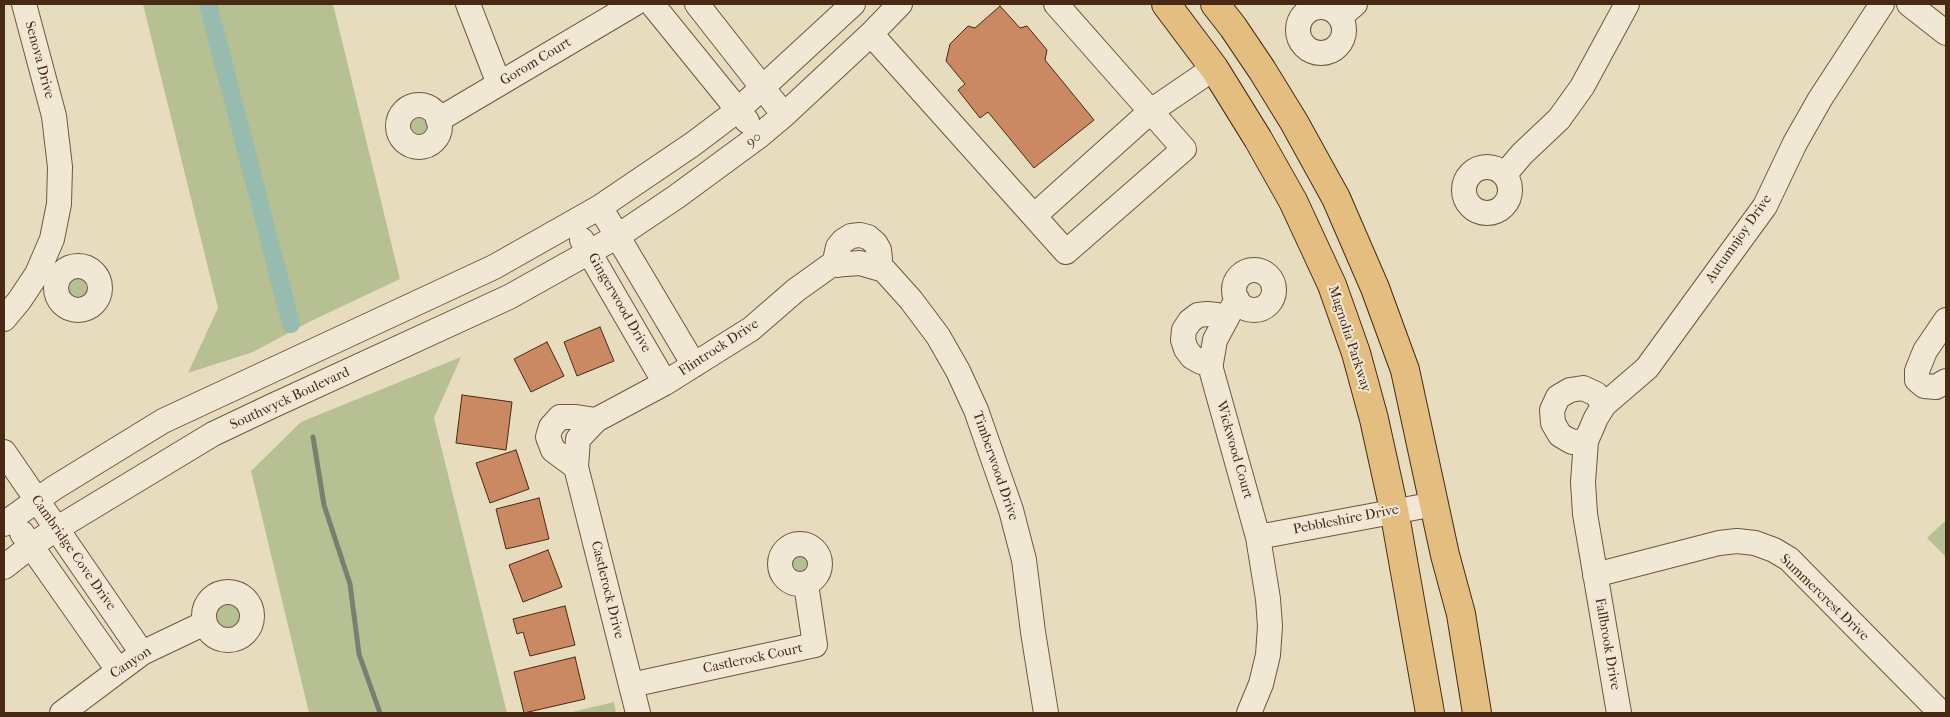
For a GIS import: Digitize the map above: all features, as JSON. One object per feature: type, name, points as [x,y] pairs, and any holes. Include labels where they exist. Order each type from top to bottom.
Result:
[{"type":"main road","name":"Magnolia Parkway","points":[[1166,4],[1214,68],[1258,139],[1292,201],[1332,285],[1356,353],[1374,419],[1394,510],[1430,713]]},
{"type":"main road","points":[[1215,4],[1233,27],[1294,122],[1336,198],[1375,288],[1404,370],[1461,614],[1477,713]]},
{"type":"street","name":"Senova Drive","points":[[4,319],[19,301],[47,276],[59,204],[60,167],[54,116],[24,4]]},
{"type":"street","points":[[468,4],[499,84]]},
{"type":"street","name":"Gorom Court","points":[[438,120],[634,4]]},
{"type":"street","points":[[652,4],[759,136]]},
{"type":"street","points":[[697,4],[784,115]]},
{"type":"street","points":[[118,670],[31,546],[6,516],[37,502],[54,488],[163,421],[494,267],[600,207],[693,144],[738,110],[852,4]]},
{"type":"street","name":"90","points":[[589,252],[618,236],[676,197],[759,136],[871,34],[900,4]]},
{"type":"street","points":[[871,34],[1066,252],[1184,149],[1056,4]]},
{"type":"street","points":[[1505,174],[1522,154],[1559,119],[1582,87],[1627,4]]},
{"type":"street","name":"Autumnjoy Drive","points":[[1595,575],[1585,514],[1583,482],[1586,442],[1596,418],[1604,405],[1647,368],[1765,206],[1820,99],[1882,4]]},
{"type":"street","points":[[1909,4],[1946,33]]},
{"type":"street","points":[[1034,216],[1151,111],[1214,68]]},
{"type":"street","points":[[600,207],[694,365]]},
{"type":"street","name":"Gingerwood Drive","points":[[572,223],[665,382]]},
{"type":"street","name":"Southwyck Boulevard","points":[[4,568],[56,529],[213,434],[509,297],[589,252]]},
{"type":"street","name":"Flintrock Drive","points":[[578,439],[596,420],[694,365],[751,329],[796,290],[831,266],[858,265]]},
{"type":"street","name":"Timberwood Drive","points":[[858,265],[884,270],[911,300],[938,336],[958,371],[976,410],[1011,510],[1024,560],[1046,713]]},
{"type":"street","points":[[494,267],[509,297]]},
{"type":"street","name":"Wickwood Court","points":[[1236,300],[1215,340],[1211,369],[1258,536],[1268,599],[1270,626],[1268,655],[1261,684],[1249,713]]},
{"type":"street","points":[[1211,362],[1201,362],[1192,357],[1186,349],[1183,340],[1184,330],[1190,321],[1198,316],[1207,314],[1217,315],[1226,321]]},
{"type":"street","points":[[1946,320],[1925,350],[1917,371],[1917,380],[1924,386],[1936,387],[1946,381]]},
{"type":"street","points":[[1586,442],[1572,442],[1560,435],[1553,423],[1552,410],[1558,397],[1570,390],[1583,388],[1596,394],[1604,405]]},
{"type":"street","points":[[576,467],[553,450],[548,437],[551,427],[560,417],[596,420]]},
{"type":"street","name":"Castlerock Drive","points":[[578,439],[576,467],[638,713]]},
{"type":"street","name":"Cambridge Cove Drive","points":[[4,452],[142,653]]},
{"type":"street","name":"Pebbleshire Drive","points":[[1258,536],[1435,504]]},
{"type":"street","name":"Summercrest Drive","points":[[1595,575],[1719,543],[1737,541],[1755,543],[1774,550],[1789,560],[1941,713]]},
{"type":"street","name":"Fallbrook Drive","points":[[1595,575],[1619,713]]},
{"type":"street","name":"Castlerock Court","points":[[631,686],[815,645],[806,584]]},
{"type":"street","name":"Canyon","points":[[62,713],[142,653],[205,623]]},
{"type":"green space","points":[[143,4],[333,4],[400,279],[311,321],[253,352],[188,373],[218,308]]},
{"type":"green space","points":[[427,100],[434,103],[440,109],[443,120],[442,128],[434,137],[427,140],[419,140],[412,137],[404,128],[403,116],[406,109],[415,101]]},
{"type":"green space","points":[[77,268],[92,274],[98,289],[92,304],[77,310],[62,304],[56,289],[62,274]]},
{"type":"green space","points":[[461,357],[434,418],[507,713],[309,713],[251,471],[301,422]]},
{"type":"green space","points":[[1946,520],[1946,557],[1927,538]]},
{"type":"green space","points":[[799,540],[814,546],[820,561],[814,576],[799,582],[784,576],[778,561],[784,546]]},
{"type":"green space","points":[[229,595],[244,601],[250,616],[244,631],[229,637],[214,631],[208,616],[214,601]]},
{"type":"green space","points":[[614,702],[616,713],[568,713]]},
{"type":"building","points":[[1000,6],[1020,28],[1027,26],[1047,50],[1045,60],[1094,120],[1034,168],[988,112],[980,118],[958,90],[965,84],[946,61],[950,44],[968,26],[975,28]]},
{"type":"building","points":[[600,327],[614,361],[577,376],[564,342]]},
{"type":"building","points":[[547,342],[564,376],[531,392],[514,359]]},
{"type":"building","points":[[462,395],[512,402],[506,450],[456,443]]},
{"type":"building","points":[[516,450],[529,489],[490,503],[476,463]]},
{"type":"building","points":[[539,498],[549,539],[506,549],[496,509]]},
{"type":"building","points":[[548,550],[562,587],[523,602],[509,565]]},
{"type":"building","points":[[565,606],[575,645],[530,656],[523,632],[517,634],[513,619]]},
{"type":"building","points":[[575,657],[585,699],[524,713],[514,672]]},
{"type":"waterway","points":[[208,4],[291,324]]},
{"type":"waterway","points":[[313,437],[324,505],[350,584],[359,654],[380,713]]}]
